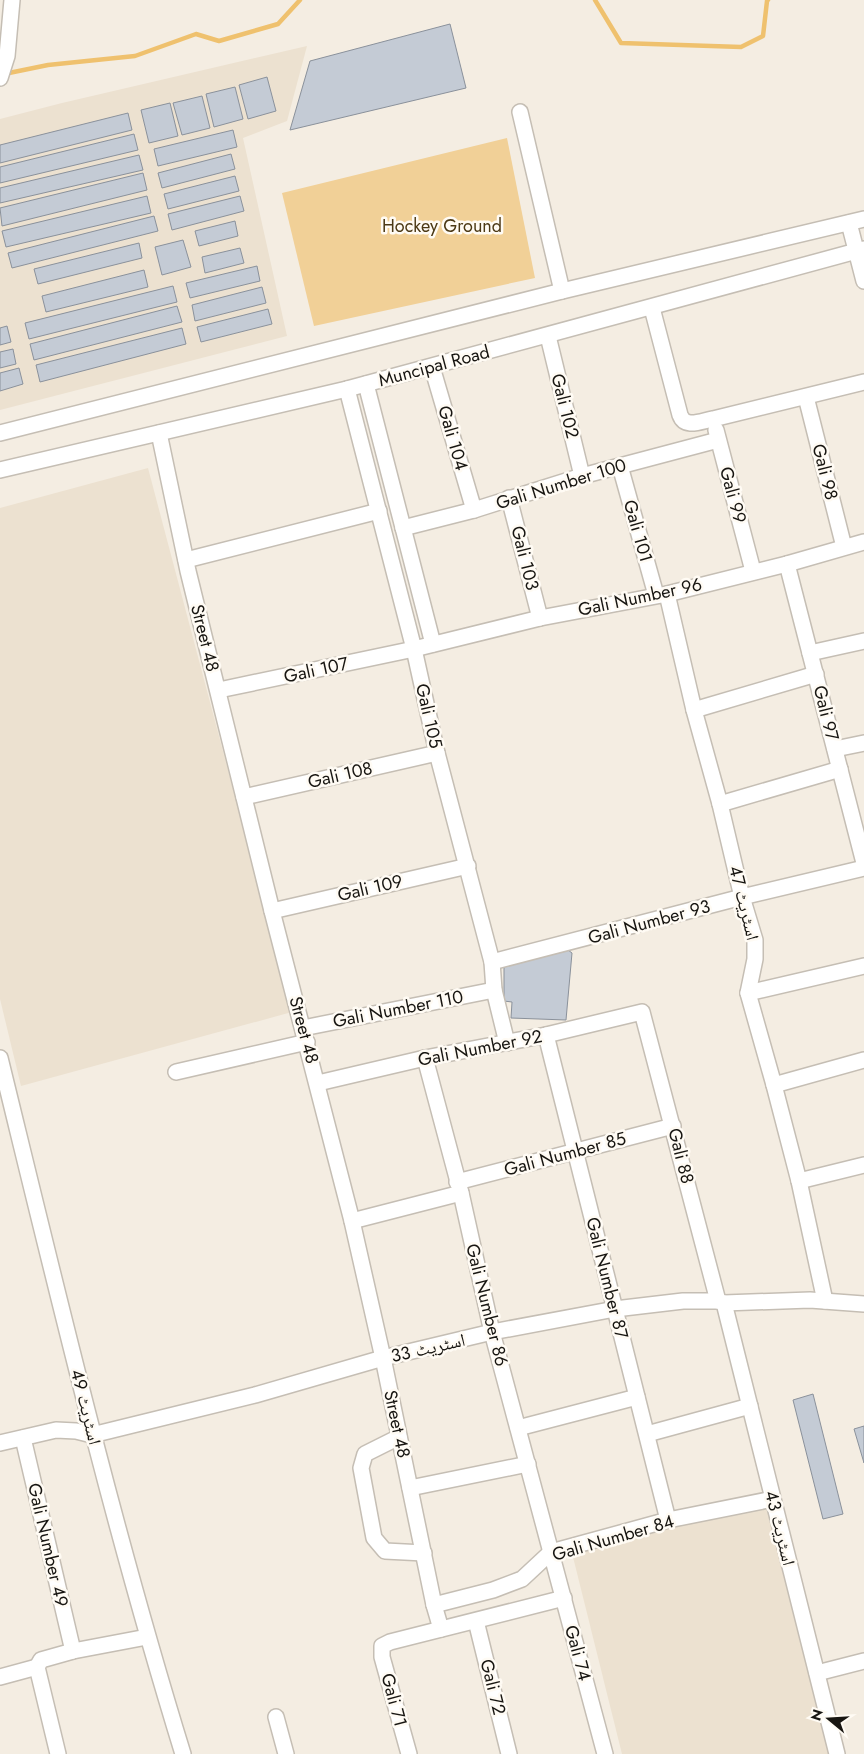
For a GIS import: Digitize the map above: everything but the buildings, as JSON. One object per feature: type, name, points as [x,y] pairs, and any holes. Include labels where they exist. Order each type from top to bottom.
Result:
[{"type":"street","points":[[0,78],[7,56],[12,0]]},
{"type":"street","points":[[520,112],[562,292]]},
{"type":"street","points":[[0,433],[562,292],[864,219]]},
{"type":"street","points":[[849,223],[860,250],[864,281]]},
{"type":"street","name":"Muncipal Road","points":[[0,470],[347,389],[652,308],[860,250]]},
{"type":"street","points":[[652,308],[680,415],[686,423],[712,419],[864,382]]},
{"type":"street","name":"Gali 102","points":[[548,336],[582,476]]},
{"type":"street","name":"Gali 104","points":[[432,367],[474,510]]},
{"type":"street","points":[[366,384],[433,644]]},
{"type":"street","name":"Gali 105","points":[[347,389],[414,649],[437,753],[492,962],[494,990],[507,1044]]},
{"type":"street","name":"Gali 98","points":[[806,397],[844,546]]},
{"type":"street","name":"Gali 99","points":[[712,419],[753,571]]},
{"type":"street","name":"Street 48","points":[[159,433],[186,560],[244,797],[352,1220],[383,1358],[434,1606],[442,1629]]},
{"type":"street","name":"Gali Number 100","points":[[403,528],[474,510],[582,476],[718,440]]},
{"type":"street","name":"Gali 101","points":[[620,466],[662,595]]},
{"type":"street","name":"Gali 103","points":[[509,498],[540,618]]},
{"type":"street","points":[[186,560],[379,511]]},
{"type":"street","name":"Gali Number 96","points":[[414,649],[540,618],[662,595],[787,564],[844,546],[864,542]]},
{"type":"street","name":"Gali 97","points":[[787,564],[863,856]]},
{"type":"street","name":"اسٹریٹ 47","points":[[662,595],[720,804],[742,897],[755,940],[755,959],[748,993],[799,1181],[824,1301]]},
{"type":"street","points":[[810,653],[864,641]]},
{"type":"street","name":"Gali 107","points":[[219,690],[414,649]]},
{"type":"street","points":[[694,710],[816,674]]},
{"type":"street","points":[[835,749],[864,743]]},
{"type":"street","name":"Gali 108","points":[[244,797],[437,753]]},
{"type":"street","points":[[720,804],[840,769]]},
{"type":"street","name":"Gali 109","points":[[272,911],[468,866]]},
{"type":"street","name":"Gali Number 93","points":[[492,962],[742,897],[864,868]]},
{"type":"street","points":[[748,993],[864,966]]},
{"type":"street","name":"Gali Number 110","points":[[176,1072],[305,1035],[494,990]]},
{"type":"street","name":"Gali Number 92","points":[[318,1083],[425,1058],[507,1044],[642,1012]]},
{"type":"street","name":"Gali 88","points":[[642,1012],[721,1302]]},
{"type":"street","name":"Gali Number 87","points":[[546,1035],[668,1520]]},
{"type":"street","name":"اسٹریٹ 49","points":[[0,1058],[92,1435],[147,1637],[183,1754]]},
{"type":"street","name":"Gali Number 86","points":[[425,1058],[459,1187],[492,1332],[551,1552]]},
{"type":"street","points":[[774,1085],[864,1060]]},
{"type":"street","name":"Gali Number 85","points":[[352,1220],[576,1152],[673,1126]]},
{"type":"street","points":[[799,1181],[864,1165]]},
{"type":"street","name":"اسٹریٹ 33","points":[[0,1443],[56,1430],[76,1431],[92,1435],[255,1395],[383,1358],[492,1332],[615,1309],[683,1301],[824,1301],[864,1304]]},
{"type":"street","name":"اسٹریٹ 43","points":[[721,1302],[750,1406],[837,1754]]},
{"type":"street","points":[[518,1428],[638,1397]]},
{"type":"street","points":[[647,1434],[750,1406]]},
{"type":"street","points":[[399,1437],[365,1454],[361,1468],[374,1538],[386,1551],[424,1553]]},
{"type":"street","name":"Gali Number 49","points":[[23,1438],[73,1651]]},
{"type":"street","points":[[410,1488],[528,1464]]},
{"type":"street","name":"Gali Number 84","points":[[434,1606],[493,1590],[522,1579],[551,1552],[668,1520],[773,1498]]},
{"type":"street","name":"Gali 74","points":[[551,1552],[605,1754]]},
{"type":"street","points":[[442,1629],[564,1598]]},
{"type":"street","name":"Gali 72","points":[[476,1621],[509,1754]]},
{"type":"street","name":"Gali 71","points":[[409,1754],[382,1657],[382,1646],[442,1629]]},
{"type":"street","points":[[0,1677],[73,1651],[147,1637]]},
{"type":"street","points":[[817,1673],[864,1661]]},
{"type":"street","points":[[38,1664],[58,1754]]},
{"type":"street","points":[[276,1717],[286,1754]]},
{"type":"shaded area","points":[[307,46],[287,121],[243,138],[287,336],[0,410],[0,119]]},
{"type":"shaded area","points":[[148,468],[292,1012],[21,1086],[0,999],[0,508]]},
{"type":"shaded area","points":[[777,1495],[836,1754],[622,1754],[572,1553]]},
{"type":"green space","name":"Hockey Ground","points":[[507,138],[535,278],[314,326],[282,193]]},
{"type":"waterway","points":[[4,74],[48,65],[135,56],[196,34],[219,41],[278,24],[300,0]]},
{"type":"waterway","points":[[595,0],[621,43],[741,47],[763,36],[768,0]]}]
